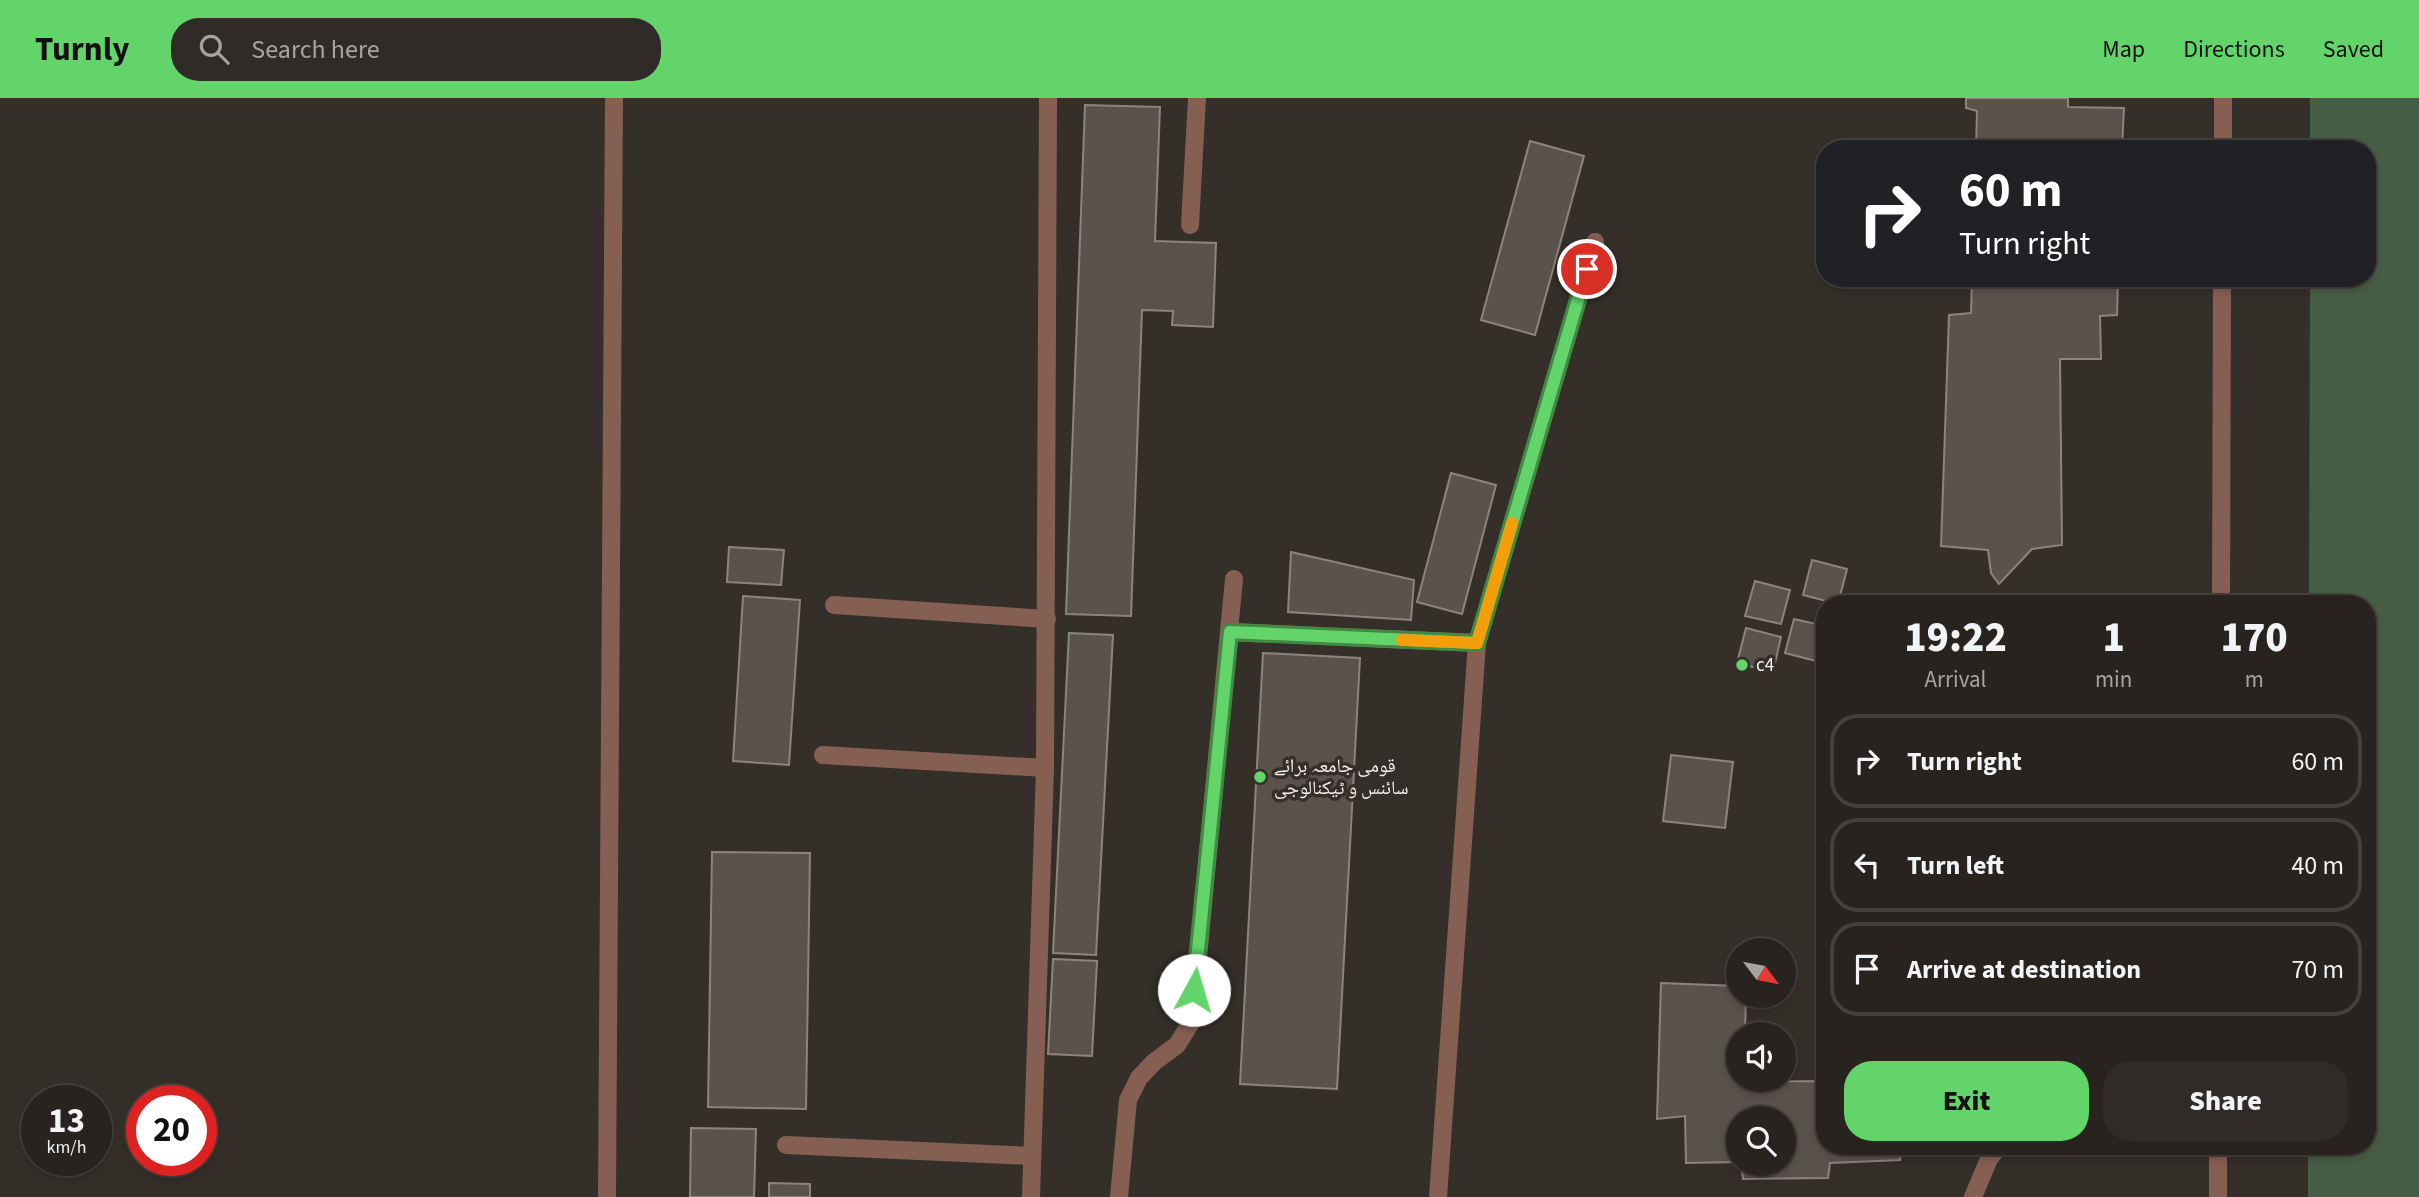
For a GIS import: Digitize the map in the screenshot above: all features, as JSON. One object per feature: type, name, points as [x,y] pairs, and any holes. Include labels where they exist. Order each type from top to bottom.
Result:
[{"type":"street","points":[[607,1197],[614,98]]},
{"type":"street","points":[[1031,1197],[1045,768],[1048,98]]},
{"type":"street","points":[[1190,225],[1197,98]]},
{"type":"street","points":[[2223,98],[2223,140]]},
{"type":"street","points":[[1438,1197],[1477,643],[1595,242]]},
{"type":"street","points":[[2221,595],[2222,287]]},
{"type":"street","points":[[1119,1197],[1128,1100],[1139,1078],[1154,1062],[1177,1045],[1192,1021],[1234,579]]},
{"type":"street","points":[[834,605],[1047,619]]},
{"type":"street","points":[[1230,632],[1477,643]]},
{"type":"street","points":[[823,755],[1045,768]]},
{"type":"street","points":[[786,1145],[1032,1156]]},
{"type":"street","points":[[1973,1197],[1992,1155]]},
{"type":"street","points":[[2218,1155],[2218,1197]]},
{"type":"green space","points":[[2310,98],[2419,98],[2419,1197],[2308,1197],[2308,1155],[2376,1155],[2376,595],[2309,595],[2310,287],[2376,287],[2376,140],[2310,140]]},
{"type":"building","points":[[1966,98],[2068,98],[2068,107],[2124,108],[2122,140],[1976,140],[1977,111],[1966,108]]},
{"type":"building","points":[[1085,105],[1160,107],[1155,241],[1216,243],[1213,327],[1172,325],[1173,311],[1142,310],[1131,616],[1066,614]]},
{"type":"building","points":[[1530,141],[1584,156],[1535,335],[1481,320]]},
{"type":"building","points":[[1972,287],[2118,287],[2117,315],[2100,316],[2101,359],[2060,359],[2062,545],[2032,549],[1999,584],[1991,573],[1988,550],[1941,546],[1949,315],[1971,313]]},
{"type":"building","points":[[1451,473],[1496,485],[1462,614],[1417,602]]},
{"type":"building","points":[[729,547],[784,550],[781,585],[727,582]]},
{"type":"building","points":[[1291,552],[1414,580],[1411,620],[1288,612]]},
{"type":"building","points":[[1812,560],[1847,569],[1840,595],[1816,595],[1816,598],[1803,595]]},
{"type":"building","points":[[1755,581],[1790,590],[1781,624],[1745,616]]},
{"type":"building","points":[[743,596],[800,600],[789,765],[733,761]]},
{"type":"building","points":[[1794,619],[1816,624],[1816,661],[1785,653]]},
{"type":"building","points":[[1746,628],[1781,637],[1773,672],[1737,663]]},
{"type":"building","points":[[1069,633],[1113,635],[1096,955],[1053,953]]},
{"type":"building","points":[[1263,653],[1360,658],[1337,1089],[1240,1084]]},
{"type":"building","points":[[1671,755],[1733,762],[1725,828],[1663,821]]},
{"type":"building","points":[[712,852],[810,853],[806,1109],[708,1107]]},
{"type":"building","points":[[1053,959],[1097,961],[1092,1056],[1048,1054]]},
{"type":"building","points":[[1661,983],[1726,986],[1726,1008],[1746,1008],[1745,1022],[1726,1022],[1726,1092],[1796,1092],[1796,1081],[1816,1081],[1816,1155],[1901,1155],[1900,1160],[1830,1163],[1828,1178],[1743,1179],[1743,1176],[1796,1176],[1796,1106],[1726,1106],[1726,1162],[1686,1163],[1685,1116],[1657,1119]]},
{"type":"building","points":[[691,1128],[756,1129],[754,1197],[690,1197]]},
{"type":"building","points":[[769,1183],[810,1184],[810,1197],[769,1197]]},
{"type":"slow traffic","points":[[1402,640],[1477,643],[1512,523]]},
{"type":"place","name":"c4","points":[[1742,665]]},
{"type":"place","name":"قومی جامعہ برائے سائنس و ٹیکنالوجی","points":[[1260,777]]},
{"type":"route","points":[[1194,990],[1230,632],[1477,643],[1587,269]]}]
